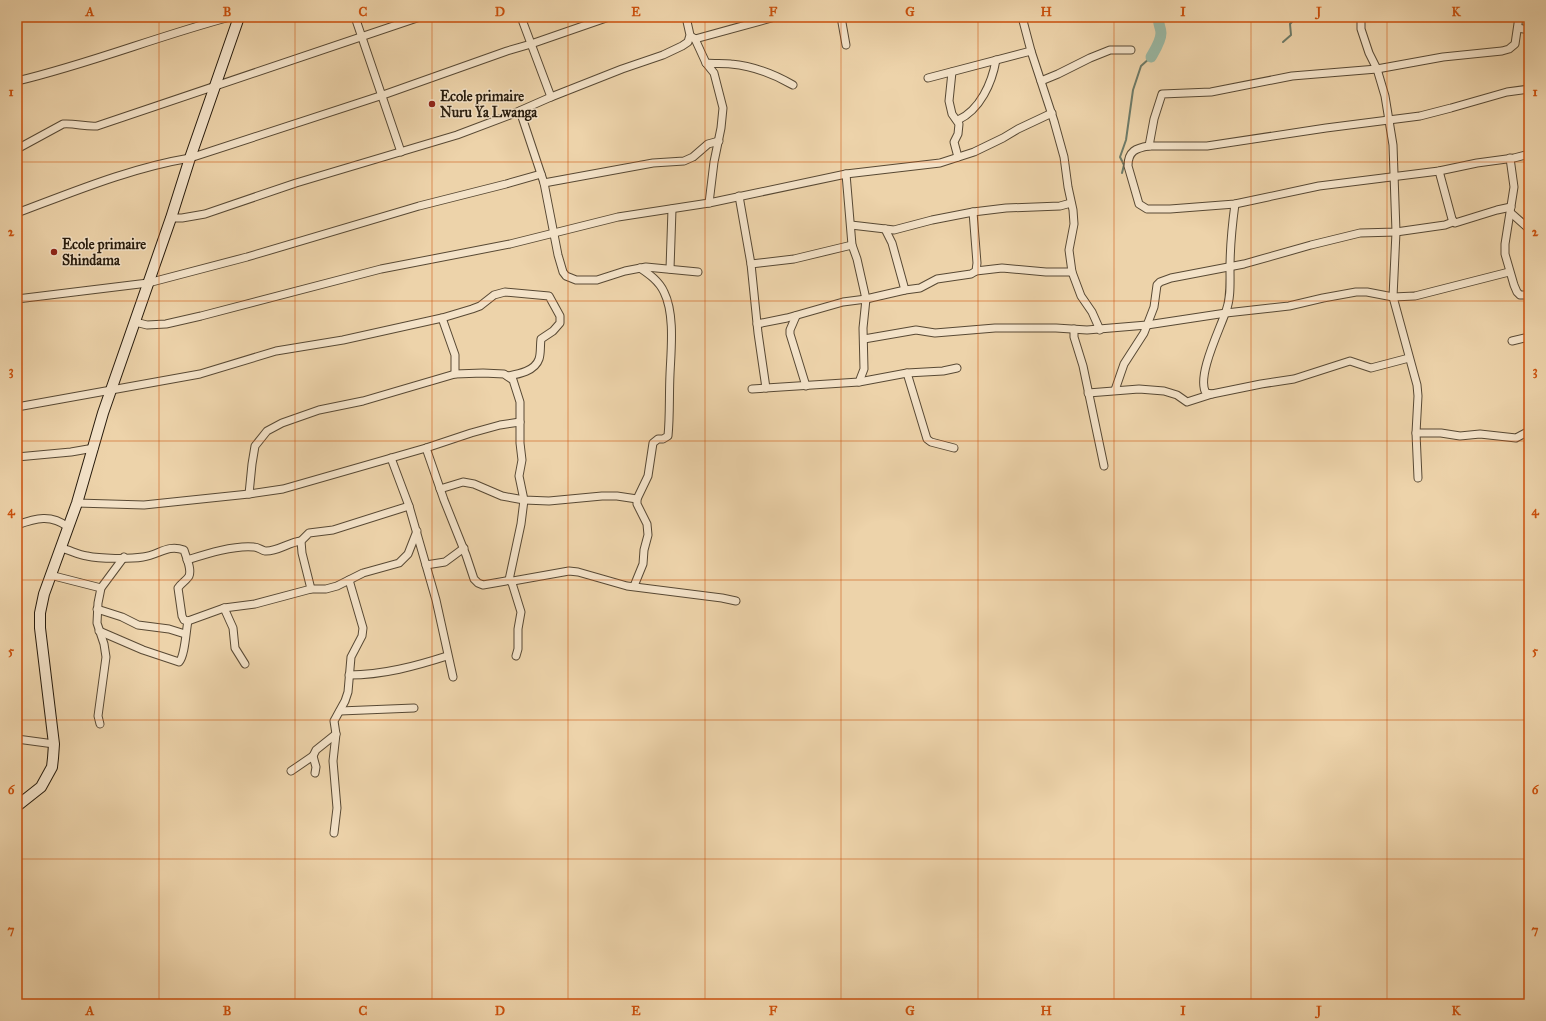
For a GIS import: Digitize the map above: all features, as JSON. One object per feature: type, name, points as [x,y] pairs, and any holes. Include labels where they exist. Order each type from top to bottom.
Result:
[{"type":"street","points":[[17,19],[25,17]]},
{"type":"street","points":[[17,81],[81,64],[165,36],[230,17]]},
{"type":"street","points":[[17,806],[41,787],[52,767],[54,744],[40,628],[40,613],[50,575],[77,503],[111,390],[136,322],[190,158],[239,17]]},
{"type":"street","points":[[355,17],[383,95],[401,152]]},
{"type":"street","points":[[17,149],[63,124],[71,123],[88,127],[97,126],[420,17]]},
{"type":"street","points":[[521,17],[551,97]]},
{"type":"street","points":[[17,213],[112,178],[165,163],[190,158],[383,95],[506,51],[609,17]]},
{"type":"street","points":[[686,17],[693,37],[706,63],[714,73],[723,108],[709,203]]},
{"type":"street","points":[[171,218],[182,218],[204,214],[290,185],[458,135],[551,97],[674,51],[693,37],[775,17]]},
{"type":"street","points":[[841,17],[846,45]]},
{"type":"street","points":[[1022,17],[1064,157],[1074,224],[1070,238],[1072,272],[1081,296],[1092,312],[1100,330]]},
{"type":"street","points":[[1361,17],[1361,29],[1369,53],[1377,69],[1385,96],[1393,145],[1396,232],[1393,297],[1417,385],[1418,396],[1416,433],[1418,478]]},
{"type":"street","points":[[1149,146],[1154,120],[1162,94],[1211,92],[1292,76],[1377,69],[1443,57],[1502,51],[1515,44],[1519,17]]},
{"type":"street","points":[[1518,28],[1529,30]]},
{"type":"street","points":[[1041,81],[1110,50],[1131,50]]},
{"type":"street","points":[[928,78],[1031,51]]},
{"type":"street","points":[[958,120],[970,114],[977,104],[991,79],[996,60]]},
{"type":"street","points":[[706,63],[733,64],[747,67],[782,79],[792,85]]},
{"type":"street","points":[[952,72],[949,101],[952,114],[958,120],[959,124],[959,129],[954,142],[958,157]]},
{"type":"street","points":[[1529,89],[1507,92],[1420,116],[1326,128],[1213,146],[1149,146],[1134,150],[1128,159],[1128,166],[1139,204],[1147,209],[1195,208],[1235,204],[1319,186],[1394,178],[1439,171],[1477,162],[1529,154]]},
{"type":"street","points":[[520,110],[544,183],[553,234],[563,272],[571,279],[597,280],[640,268],[698,272]]},
{"type":"street","points":[[136,322],[156,326],[172,323],[381,269],[510,244],[618,217],[672,210],[846,174],[940,162],[974,152],[1052,113]]},
{"type":"street","points":[[544,183],[653,163],[684,161],[693,157],[708,144],[719,141]]},
{"type":"street","points":[[1510,158],[1514,186],[1505,244],[1505,254],[1509,272],[1517,292],[1520,295],[1529,295]]},
{"type":"street","points":[[1439,171],[1453,222]]},
{"type":"street","points":[[17,299],[148,283],[269,251],[419,206],[541,174]]},
{"type":"street","points":[[846,174],[852,245],[857,259],[866,299],[863,321],[864,369],[859,382]]},
{"type":"street","points":[[738,196],[751,264],[757,324],[766,388]]},
{"type":"street","points":[[851,225],[885,229],[900,229],[932,220],[973,212],[1006,208],[1060,206],[1071,203]]},
{"type":"street","points":[[1212,394],[1206,393],[1203,388],[1205,370],[1217,333],[1226,313],[1229,296],[1231,234],[1235,204]]},
{"type":"street","points":[[670,269],[672,210]]},
{"type":"street","points":[[1115,390],[1124,364],[1144,333],[1154,307],[1157,286],[1160,282],[1171,278],[1230,267],[1272,257],[1311,245],[1360,233],[1396,232],[1445,225],[1453,222],[1459,223],[1497,210],[1511,210],[1529,229]]},
{"type":"street","points":[[973,212],[976,271]]},
{"type":"street","points":[[885,229],[892,243],[905,290]]},
{"type":"street","points":[[751,264],[794,259],[852,245]]},
{"type":"street","points":[[634,586],[642,564],[648,535],[647,524],[637,504],[637,499],[648,476],[653,443],[658,439],[663,439],[668,436],[671,338],[668,306],[664,292],[653,277],[640,268]]},
{"type":"street","points":[[757,324],[796,316],[843,302],[920,288],[937,279],[971,274],[976,271],[1002,268],[1046,272],[1072,272]]},
{"type":"street","points":[[864,339],[920,330],[935,333],[995,328],[1100,330],[1289,306],[1356,292],[1367,292],[1393,297],[1415,296],[1509,272]]},
{"type":"street","points":[[17,407],[200,374],[276,351],[343,340],[442,318],[472,309],[494,295],[505,292],[540,294],[551,297],[560,316],[560,323],[541,339],[540,358],[537,363],[524,372],[508,376]]},
{"type":"street","points":[[796,316],[790,330],[790,334],[806,386]]},
{"type":"street","points":[[442,318],[455,355],[456,374]]},
{"type":"street","points":[[1074,329],[1074,337],[1083,366],[1104,466]]},
{"type":"street","points":[[1512,341],[1529,337]]},
{"type":"street","points":[[1088,393],[1139,389],[1170,392],[1186,402],[1212,394],[1294,379],[1350,361],[1370,368],[1409,358]]},
{"type":"street","points":[[752,389],[859,382],[907,373],[943,371],[957,368]]},
{"type":"street","points":[[250,494],[254,450],[260,438],[267,431],[288,421],[319,410],[363,401],[456,374],[495,373],[508,376],[513,380],[520,402],[520,443],[522,460],[519,476],[524,500],[521,524],[509,580],[512,583],[521,612],[516,656]]},
{"type":"street","points":[[907,373],[927,439],[931,442],[954,448]]},
{"type":"street","points":[[77,503],[144,505],[283,489],[493,427],[520,422]]},
{"type":"street","points":[[1416,433],[1441,433],[1460,436],[1480,434],[1516,438],[1529,431]]},
{"type":"street","points":[[17,457],[71,452],[94,448]]},
{"type":"street","points":[[426,448],[440,489],[464,548],[474,579],[478,583],[486,585],[569,571],[578,572],[602,580],[634,586],[722,598],[736,602]]},
{"type":"street","points":[[391,458],[417,531],[439,610],[447,656],[453,677]]},
{"type":"street","points":[[440,489],[463,482],[474,484],[502,496],[524,500],[549,501],[602,496],[617,496],[637,499]]},
{"type":"street","points":[[187,560],[221,550],[256,547],[265,551],[273,550],[294,541],[301,541],[309,534],[332,530],[409,506]]},
{"type":"street","points":[[17,525],[50,518],[68,527]]},
{"type":"street","points":[[61,548],[87,556],[124,557],[154,555],[169,548],[184,550],[190,572],[189,576],[180,584],[178,588],[182,616],[184,620],[188,620],[224,608],[255,604],[311,589],[326,589],[363,573],[400,563],[405,560],[417,531]]},
{"type":"street","points":[[301,541],[302,553],[311,589]]},
{"type":"street","points":[[426,565],[445,562],[464,548]]},
{"type":"street","points":[[100,724],[98,716],[106,658],[104,644],[98,631],[97,623],[100,588],[124,557]]},
{"type":"street","points":[[50,575],[100,588]]},
{"type":"street","points":[[334,833],[337,808],[333,761],[336,734],[334,721],[345,701],[348,692],[351,657],[362,636],[363,628],[349,580]]},
{"type":"street","points":[[224,608],[233,628],[235,648],[245,664]]},
{"type":"street","points":[[97,609],[122,617],[138,625],[169,629],[185,634]]},
{"type":"street","points":[[98,631],[176,662],[181,660],[188,620]]},
{"type":"street","points":[[350,675],[382,673],[447,656]]},
{"type":"street","points":[[340,710],[414,708]]},
{"type":"street","points":[[291,771],[313,756],[316,750],[336,734]]},
{"type":"street","points":[[17,739],[54,744]]},
{"type":"street","points":[[313,756],[316,767],[314,773]]},
{"type":"waterway","points":[[1151,57],[1161,36],[1158,21],[1159,17]]},
{"type":"waterway","points":[[1283,42],[1291,35],[1290,24],[1296,17]]},
{"type":"waterway","points":[[1122,173],[1124,165],[1120,157],[1126,140],[1133,90],[1141,66],[1151,57]]},
{"type":"place","name":"Ecole primaire Nuru Ya Lwanga","points":[[432,104]]},
{"type":"place","name":"Ecole primaire Shindama","points":[[54,252]]}]
